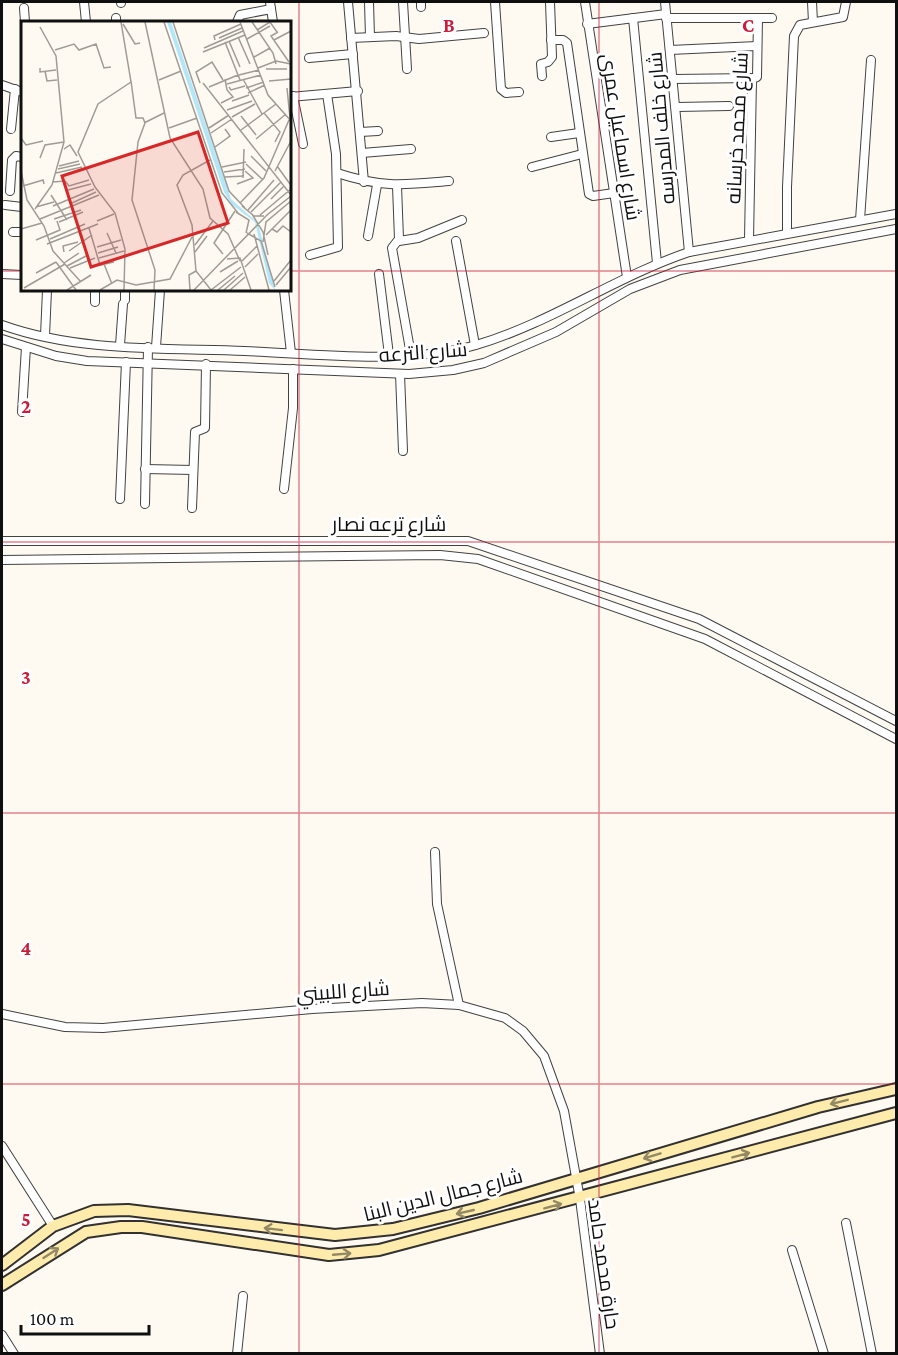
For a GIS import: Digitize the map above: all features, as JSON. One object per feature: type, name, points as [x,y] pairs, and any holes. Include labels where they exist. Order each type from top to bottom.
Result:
[{"type":"main road","name":"شارع جمال الدين البنا","points":[[2,1265],[53,1226],[94,1211],[116,1210],[306,1233],[357,1235],[393,1229],[479,1208],[818,1107],[897,1089]]},
{"type":"main road","name":"شارع جمال الدين البنا","points":[[2,1285],[86,1232],[121,1227],[142,1227],[329,1255],[379,1251],[897,1113]]},
{"type":"street","points":[[84,2],[86,21]]},
{"type":"street","points":[[348,2],[364,182]]},
{"type":"street","points":[[369,2],[370,37]]},
{"type":"street","points":[[403,2],[407,69]]},
{"type":"street","points":[[495,2],[501,89],[506,93],[519,92]]},
{"type":"street","points":[[542,76],[542,64],[548,62],[552,57],[550,2]]},
{"type":"street","name":"شارع اسماعيل عمرى","points":[[585,2],[627,277]]},
{"type":"street","name":"شارع خلف المدرسه","points":[[664,2],[677,107],[689,252]]},
{"type":"street","points":[[812,2],[813,22]]},
{"type":"street","points":[[787,232],[794,36],[800,26],[840,19],[846,2]]},
{"type":"street","points":[[237,21],[240,15],[270,5],[273,21]]},
{"type":"street","points":[[24,8],[25,21]]},
{"type":"street","points":[[587,24],[666,16],[772,18]]},
{"type":"street","points":[[633,18],[657,263]]},
{"type":"street","name":"شارع محمد خرسانه","points":[[749,239],[753,78],[757,77],[758,18]]},
{"type":"street","points":[[351,38],[419,39],[484,33]]},
{"type":"street","points":[[551,40],[563,40],[567,43],[589,194],[593,196],[614,193]]},
{"type":"street","points":[[670,50],[757,46]]},
{"type":"street","points":[[309,58],[353,54]]},
{"type":"street","points":[[860,220],[871,60]]},
{"type":"street","points":[[674,80],[753,78]]},
{"type":"street","points":[[2,85],[19,91],[11,129]]},
{"type":"street","points":[[303,144],[291,97],[357,91]]},
{"type":"street","points":[[310,255],[337,249],[337,173],[327,94]]},
{"type":"street","points":[[677,107],[729,105]]},
{"type":"street","points":[[360,132],[378,131]]},
{"type":"street","points":[[551,137],[579,133]]},
{"type":"street","points":[[362,153],[411,149]]},
{"type":"street","points":[[532,167],[582,154]]},
{"type":"street","points":[[10,192],[12,160],[16,156],[21,157]]},
{"type":"street","points":[[337,173],[377,185],[397,186],[449,181]]},
{"type":"street","points":[[368,236],[377,185]]},
{"type":"street","points":[[397,186],[399,241]]},
{"type":"street","points":[[5,206],[21,207]]},
{"type":"street","points":[[896,214],[897,207]]},
{"type":"street","name":"شارع الترعه","points":[[2,325],[45,336],[120,345],[291,353],[411,355],[475,345],[513,332],[657,263],[689,252],[787,232],[896,214]]},
{"type":"street","points":[[411,355],[392,248],[399,241],[418,238],[462,219]]},
{"type":"street","name":"شارع الترعه","points":[[2,339],[87,361],[206,364],[400,374],[453,370],[484,363],[556,332],[630,289],[680,270],[897,229]]},
{"type":"street","points":[[14,232],[21,232]]},
{"type":"street","points":[[456,241],[475,345]]},
{"type":"street","points":[[2,274],[21,275]]},
{"type":"street","points":[[379,274],[388,355]]},
{"type":"street","points":[[45,336],[47,291]]},
{"type":"street","points":[[95,291],[95,302]]},
{"type":"street","points":[[120,345],[125,291]]},
{"type":"street","points":[[145,504],[147,363],[152,347],[160,291]]},
{"type":"street","points":[[284,291],[291,353]]},
{"type":"street","points":[[22,412],[26,347]]},
{"type":"street","points":[[120,499],[126,362]]},
{"type":"street","points":[[192,508],[195,432],[205,428],[206,364]]},
{"type":"street","points":[[284,489],[293,408],[293,369]]},
{"type":"street","points":[[400,374],[403,451]]},
{"type":"street","points":[[145,469],[193,470]]},
{"type":"street","name":"شارع ترعه نصار","points":[[2,542],[468,541],[699,619],[897,721]]},
{"type":"street","name":"شارع ترعه نصار","points":[[2,560],[452,555],[503,566],[705,639],[750,660],[897,739]]},
{"type":"street","points":[[637,614],[643,599]]},
{"type":"street","points":[[435,852],[436,897],[459,1005]]},
{"type":"street","name":"شارع اللبيني","points":[[2,1014],[65,1027],[112,1028],[323,1008],[409,1004],[459,1005],[505,1018],[523,1031],[544,1056],[564,1112],[574,1179]]},
{"type":"street","points":[[2,1146],[53,1226]]},
{"type":"street","name":"حارة محمد حامد","points":[[574,1179],[580,1199],[600,1353]]},
{"type":"street","points":[[846,1223],[872,1353]]},
{"type":"street","points":[[792,1250],[824,1353]]},
{"type":"street","points":[[237,1353],[243,1296]]},
{"type":"street","points":[[2,1335],[14,1353]]}]
